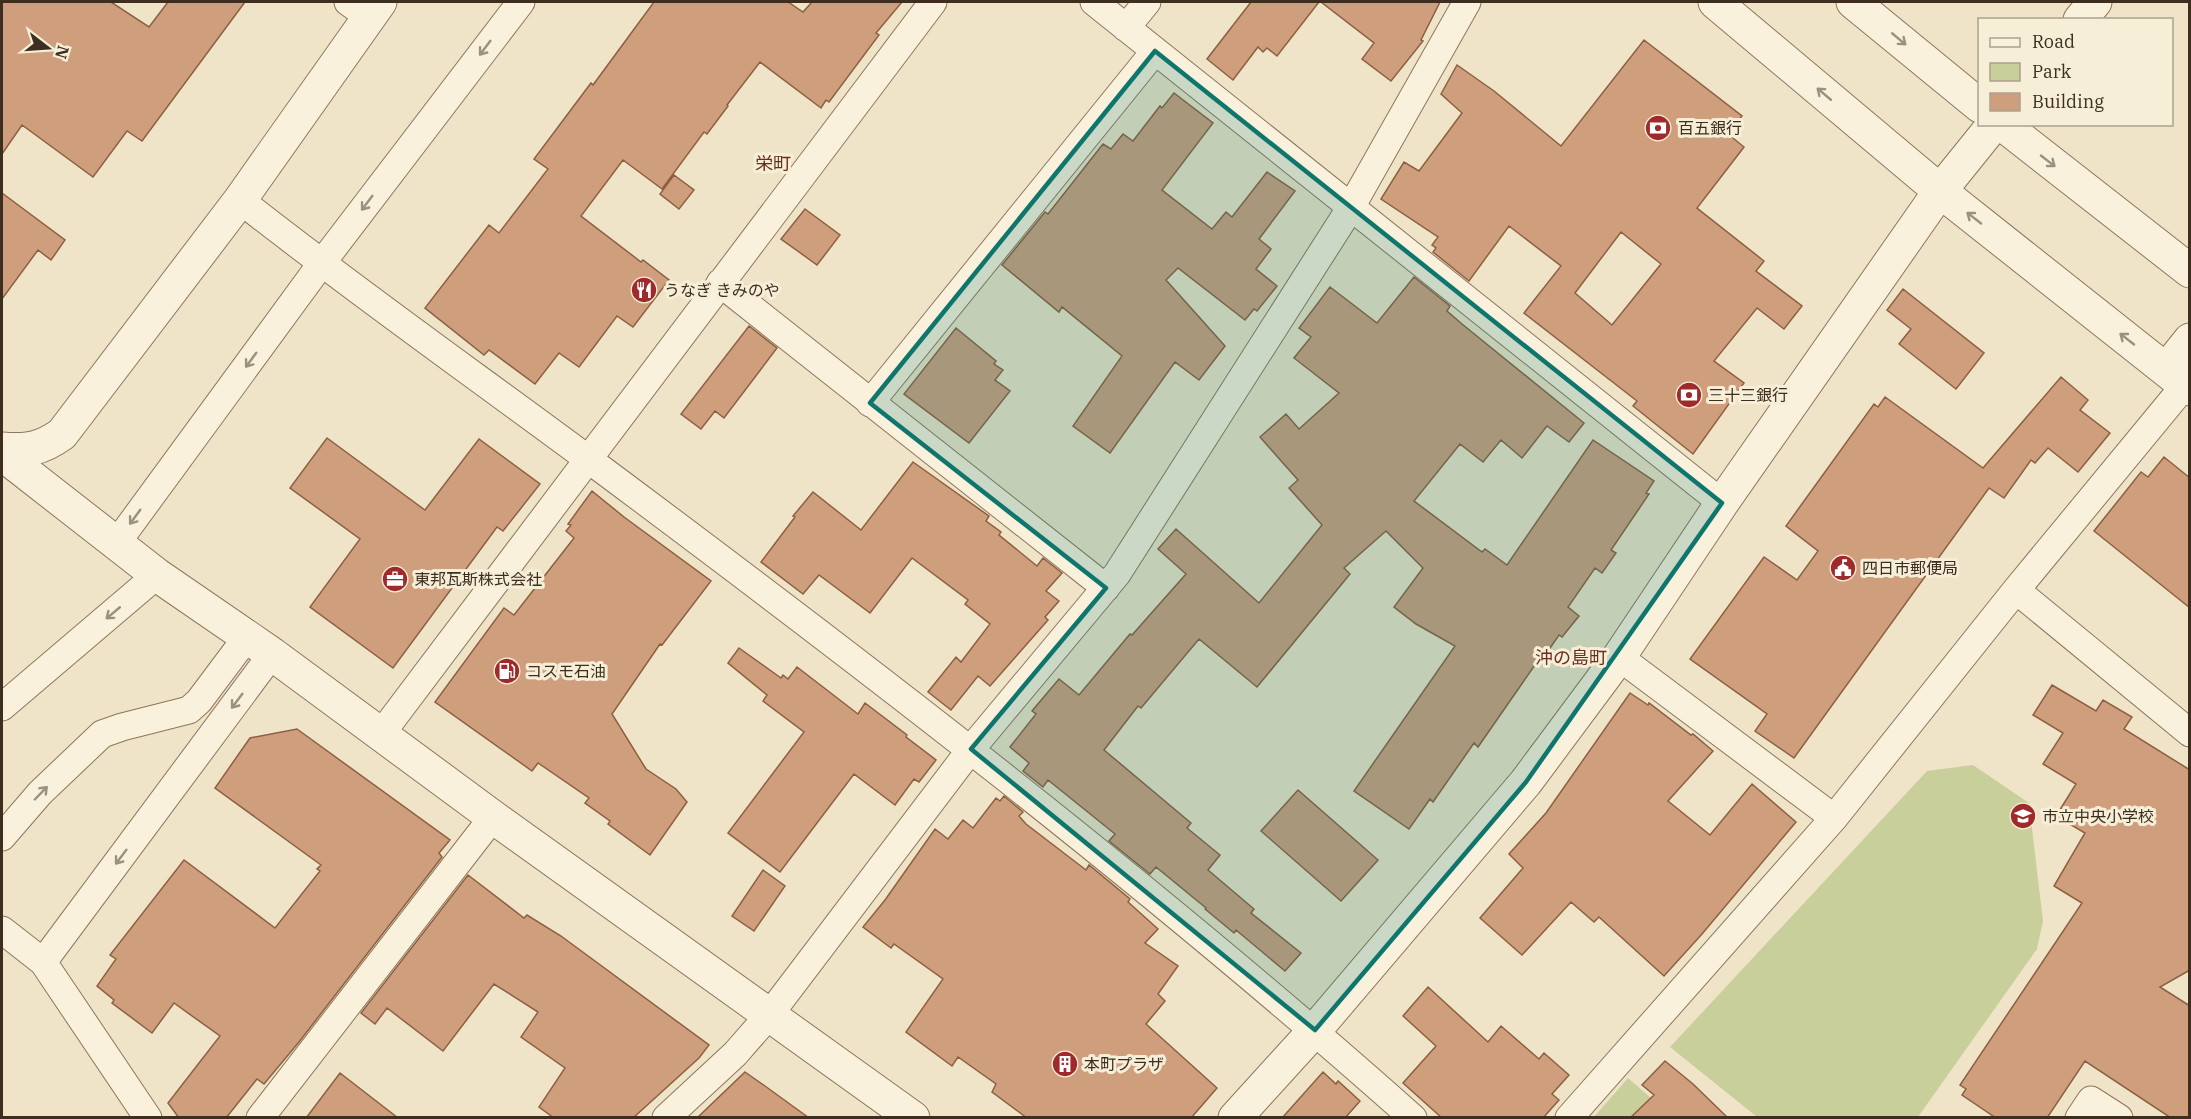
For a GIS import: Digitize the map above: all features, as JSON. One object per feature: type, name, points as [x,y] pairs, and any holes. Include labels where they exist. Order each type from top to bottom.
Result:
[{"type":"street","points":[[116,544],[321,264],[521,2]]},
{"type":"street","points":[[381,734],[933,2]]},
{"type":"street","points":[[1094,2],[1722,503]]},
{"type":"street","points":[[1126,27],[1147,2]]},
{"type":"street","points":[[666,1118],[735,1054],[770,1014],[971,749],[1106,588],[1351,207],[1467,2]]},
{"type":"street","points":[[1715,2],[1940,191],[2180,381]]},
{"type":"street","points":[[1853,2],[1978,104]]},
{"type":"street","points":[[2082,18],[2095,2]]},
{"type":"street","points":[[2,449],[25,451],[47,445],[62,434],[240,200],[366,7]]},
{"type":"street","points":[[870,403],[1155,51]]},
{"type":"street","points":[[1235,1118],[1315,1030],[1526,782],[1618,657],[1722,503],[1940,191],[1992,126]]},
{"type":"street","points":[[2005,126],[2190,271]]},
{"type":"street","points":[[240,200],[321,264],[589,459],[971,749],[1315,1030],[1413,1118]]},
{"type":"street","points":[[720,283],[1106,588]]},
{"type":"street","points":[[1569,1118],[1834,818],[2016,590],[2180,381],[2190,340]]},
{"type":"street","points":[[2,454],[158,575],[260,646],[493,817],[913,1118]]},
{"type":"street","points":[[2,707],[158,575]]},
{"type":"street","points":[[2016,590],[2190,733]]},
{"type":"street","points":[[2,837],[40,793],[102,734],[189,710],[260,646]]},
{"type":"street","points":[[43,962],[260,646]]},
{"type":"street","points":[[1618,657],[1834,818]]},
{"type":"street","points":[[260,1118],[493,817]]},
{"type":"street","points":[[2,930],[43,962],[148,1118]]},
{"type":"street","points":[[2079,1118],[2091,1100],[2119,1118]]},
{"type":"highlighted area","points":[[1155,51],[1722,503],[1526,782],[1315,1030],[971,749],[1106,588],[870,403]]},
{"type":"green space","points":[[1973,765],[2029,803],[2043,921],[2037,949],[1918,1117],[1757,1117],[1670,1047],[1927,771]]},
{"type":"green space","points":[[1628,1078],[1673,1117],[1593,1118]]},
{"type":"building","points":[[2,2],[111,2],[149,27],[168,2],[245,2],[142,141],[127,131],[93,177],[22,125],[2,154]]},
{"type":"building","points":[[654,2],[788,2],[803,12],[812,2],[902,2],[876,33],[879,35],[829,102],[826,100],[821,108],[760,62],[707,134],[704,132],[662,189],[623,160],[581,216],[641,262],[643,260],[669,280],[633,327],[617,316],[579,367],[559,353],[535,384],[489,350],[484,355],[425,308],[489,225],[499,233],[548,169],[534,159],[591,83],[593,85]]},
{"type":"building","points":[[1251,2],[1319,2],[1277,56],[1267,48],[1263,52],[1258,47],[1233,80],[1207,59]]},
{"type":"building","points":[[1321,2],[1440,2],[1421,40],[1423,41],[1391,81],[1362,59],[1374,43]]},
{"type":"building","points":[[1644,40],[1742,116],[1728,134],[1744,147],[1697,208],[1764,261],[1756,271],[1802,306],[1784,329],[1757,308],[1714,361],[1744,383],[1693,454],[1633,406],[1637,401],[1524,313],[1561,266],[1509,226],[1469,281],[1433,252],[1436,248],[1432,245],[1438,237],[1381,199],[1404,162],[1419,171],[1462,113],[1441,94],[1457,65],[1494,91],[1561,146]],"holes":[[[1621,232],[1661,264],[1612,325],[1575,293]]]},
{"type":"building","points":[[1174,93],[1213,123],[1162,190],[1212,229],[1226,212],[1232,217],[1267,172],[1295,191],[1259,239],[1271,249],[1256,269],[1277,286],[1257,311],[1254,309],[1245,320],[1178,268],[1166,280],[1225,346],[1199,380],[1175,362],[1110,453],[1073,426],[1122,356],[1062,307],[1059,312],[1002,265],[1045,212],[1048,214],[1103,144],[1111,149],[1123,134],[1133,141],[1160,106],[1162,108]]},
{"type":"building","points":[[674,175],[694,190],[679,209],[660,194]]},
{"type":"building","points":[[2,193],[65,240],[51,260],[38,250],[2,299]]},
{"type":"building","points":[[805,209],[840,235],[817,265],[781,239]]},
{"type":"building","points":[[1414,277],[1450,306],[1447,311],[1462,324],[1584,423],[1569,442],[1547,426],[1522,458],[1501,440],[1483,462],[1460,444],[1414,501],[1482,552],[1485,549],[1507,565],[1593,440],[1654,481],[1646,493],[1649,494],[1611,550],[1616,553],[1602,573],[1595,568],[1568,607],[1579,616],[1562,637],[1559,635],[1548,651],[1546,649],[1478,747],[1474,743],[1433,802],[1430,799],[1409,829],[1354,791],[1455,646],[1416,624],[1394,607],[1423,568],[1386,531],[1344,568],[1350,574],[1257,687],[1199,639],[1141,708],[1138,706],[1104,750],[1191,823],[1187,828],[1220,855],[1208,870],[1254,909],[1251,913],[1301,953],[1285,971],[1236,930],[1234,933],[1156,867],[1150,874],[1109,841],[1115,834],[1048,780],[1043,787],[1023,771],[1029,763],[1010,747],[1036,714],[1032,711],[1059,679],[1079,695],[1130,634],[1132,635],[1186,574],[1158,549],[1176,529],[1259,603],[1322,525],[1289,488],[1298,480],[1260,437],[1286,414],[1299,429],[1339,393],[1294,358],[1311,337],[1299,328],[1330,287],[1377,323]]},
{"type":"building","points":[[1903,289],[1984,353],[1956,389],[1899,344],[1911,329],[1887,310]]},
{"type":"building","points":[[749,326],[777,348],[724,418],[715,411],[701,429],[681,414]]},
{"type":"building","points":[[956,328],[996,361],[994,364],[1003,370],[995,380],[1010,391],[969,443],[904,394]]},
{"type":"building","name":"四日市郵便局","points":[[2061,377],[2088,400],[2080,410],[2110,433],[2078,472],[2048,448],[2035,463],[2031,460],[2004,498],[1989,488],[1794,758],[1755,731],[1767,714],[1690,659],[1764,557],[1797,580],[1818,551],[1786,526],[1874,404],[1878,407],[1885,397],[1983,468]]},
{"type":"building","name":"東邦瓦斯株式会社","points":[[327,438],[425,510],[479,439],[540,484],[503,531],[497,527],[393,668],[310,607],[360,539],[290,488]]},
{"type":"building","points":[[2164,457],[2190,478],[2190,608],[2094,531],[2141,472],[2148,477]]},
{"type":"building","points":[[913,462],[989,516],[986,521],[1001,532],[999,535],[1037,566],[1043,558],[1062,573],[1046,591],[1059,601],[1045,617],[1048,620],[990,686],[978,676],[951,710],[928,692],[956,657],[961,662],[990,624],[965,604],[968,600],[912,558],[870,613],[819,575],[803,594],[761,562],[813,492],[861,530]]},
{"type":"building","points":[[592,491],[711,581],[662,645],[660,644],[612,714],[646,769],[676,789],[687,802],[650,855],[608,824],[610,821],[585,803],[589,798],[538,763],[532,771],[435,702],[504,608],[514,615],[574,538],[566,531],[571,525],[568,524]]},
{"type":"building","points":[[739,648],[781,678],[783,675],[788,679],[797,667],[858,714],[865,703],[936,760],[919,782],[914,779],[895,805],[854,774],[780,872],[728,833],[804,732],[763,701],[767,695],[728,663]]},
{"type":"building","points":[[2052,685],[2096,711],[2103,700],[2132,717],[2124,729],[2190,770],[2190,970],[2160,987],[2190,1006],[2190,1118],[2171,1118],[2085,1061],[2047,1118],[1996,1118],[1962,1095],[1966,1089],[1960,1085],[2082,903],[2054,886],[2085,833],[2056,816],[2076,784],[2043,764],[2063,733],[2033,715]]},
{"type":"building","points":[[1630,693],[1648,705],[1649,703],[1713,751],[1668,801],[1710,835],[1752,784],[1796,822],[1664,976],[1599,917],[1594,922],[1571,902],[1522,955],[1480,918],[1523,868],[1509,854],[1546,813]]},
{"type":"building","points":[[297,729],[450,840],[439,853],[442,857],[264,1084],[257,1079],[226,1118],[179,1118],[168,1103],[220,1036],[174,1003],[152,1033],[112,1003],[114,1000],[97,986],[116,959],[110,955],[184,860],[275,928],[320,871],[317,869],[321,865],[215,788],[250,738]]},
{"type":"building","points":[[1298,790],[1378,860],[1341,901],[1261,831]]},
{"type":"building","points":[[1004,796],[1023,812],[1019,816],[1026,824],[1086,870],[1089,865],[1130,899],[1128,902],[1158,929],[1145,943],[1178,966],[1158,994],[1165,1001],[1146,1024],[1217,1088],[1191,1118],[1027,1118],[992,1092],[996,1084],[958,1057],[952,1066],[906,1032],[943,979],[894,944],[891,948],[863,927],[935,829],[948,839],[963,820],[973,828],[996,798],[1000,801]]},
{"type":"building","points":[[763,870],[785,886],[754,931],[732,916]]},
{"type":"building","points":[[468,875],[524,918],[527,915],[561,936],[709,1045],[699,1058],[633,1118],[554,1118],[539,1107],[565,1068],[521,1037],[538,1012],[494,984],[443,1051],[387,1008],[375,1024],[361,1013]]},
{"type":"building","points":[[1428,987],[1488,1042],[1501,1026],[1539,1059],[1544,1053],[1569,1075],[1552,1094],[1559,1100],[1543,1118],[1442,1118],[1403,1083],[1436,1046],[1403,1016]]},
{"type":"building","points":[[1665,1061],[1728,1118],[1630,1118],[1654,1095],[1642,1085]]},
{"type":"building","points":[[745,1072],[765,1086],[809,1118],[697,1118]]},
{"type":"building","points":[[1323,1072],[1336,1084],[1338,1081],[1360,1101],[1345,1118],[1282,1118]]},
{"type":"building","points":[[340,1073],[398,1118],[306,1118]]},
{"type":"place","name":"百五銀行","points":[[1658,128]]},
{"type":"place","name":"うなぎ きみのや","points":[[644,290]]},
{"type":"place","name":"三十三銀行","points":[[1689,395]]},
{"type":"place","name":"四日市郵便局","points":[[1843,568]]},
{"type":"place","name":"東邦瓦斯株式会社","points":[[395,579]]},
{"type":"place","name":"コスモ石油","points":[[507,671]]},
{"type":"place","name":"市立中央小学校","points":[[2023,816]]},
{"type":"place","name":"本町プラザ","points":[[1065,1064]]},
{"type":"district","name":"栄町","points":[[773,163]]},
{"type":"district","name":"沖の島町","points":[[1571,657]]}]
